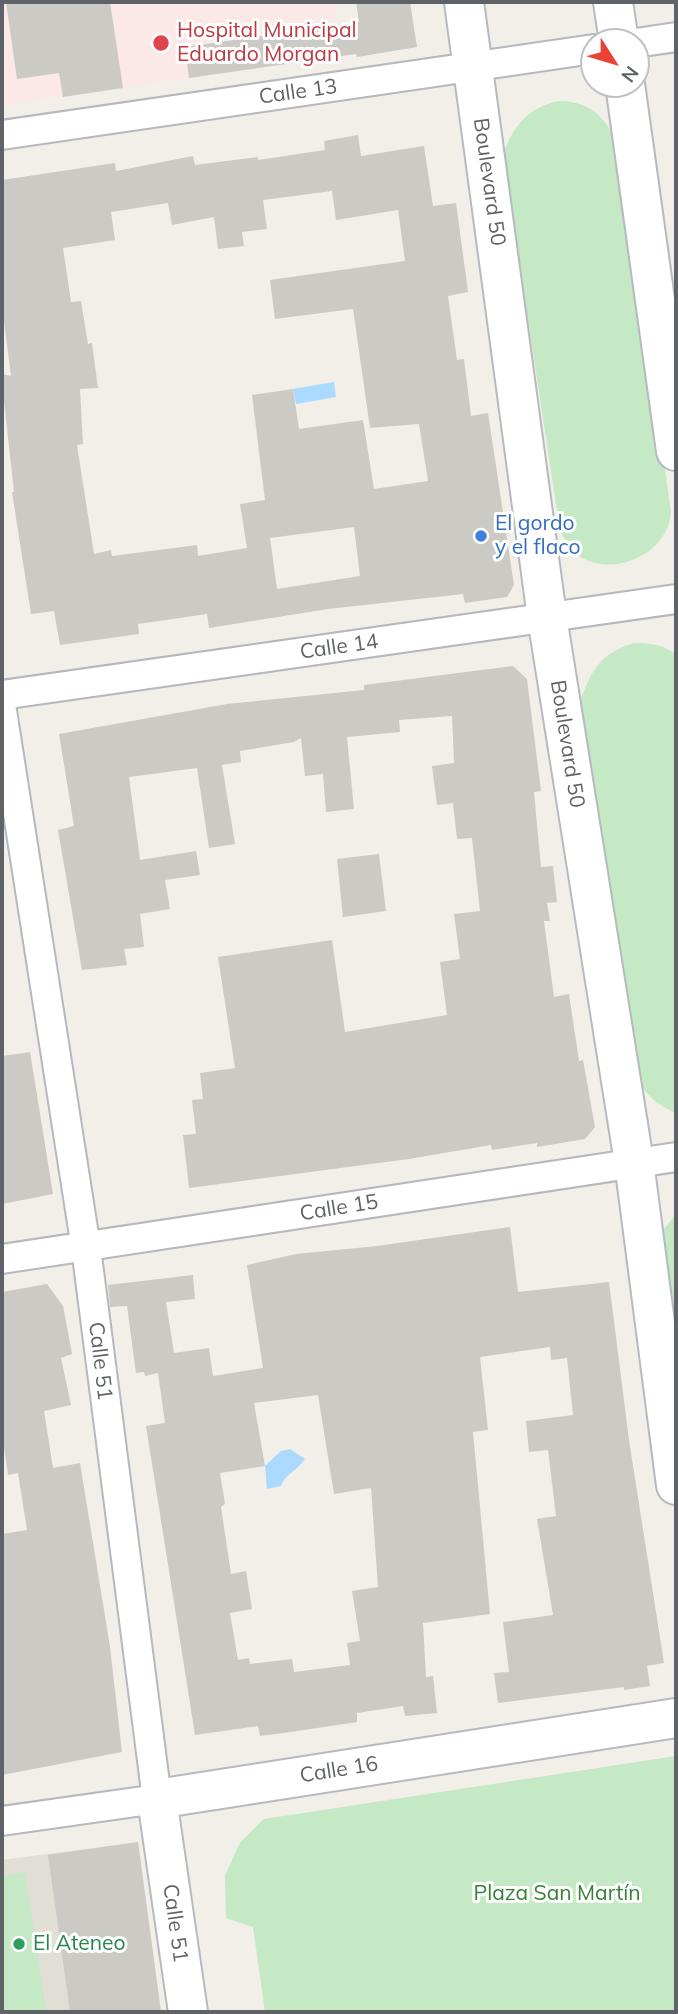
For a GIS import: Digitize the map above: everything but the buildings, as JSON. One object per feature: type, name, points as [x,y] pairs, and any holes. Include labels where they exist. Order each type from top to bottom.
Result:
[{"type":"main road","name":"Boulevard 50","points":[[464,2],[547,617],[634,1161],[676,1485]]},
{"type":"main road","points":[[613,2],[617,28]]},
{"type":"main road","points":[[627,98],[676,451]]},
{"type":"main road","name":"Calle 16","points":[[157,1799],[676,1718]]},
{"type":"main road","name":"Calle 51","points":[[157,1799],[188,2012]]},
{"type":"street","points":[[650,41],[676,37]]},
{"type":"street","name":"Calle 13","points":[[2,135],[580,51]]},
{"type":"street","name":"Calle 14","points":[[2,695],[676,599]]},
{"type":"street","name":"Calle 51","points":[[2,711],[86,1248],[157,1799]]},
{"type":"street","name":"Calle 15","points":[[2,1259],[634,1161],[676,1157]]},
{"type":"street","name":"Calle 16","points":[[2,1821],[157,1799]]},
{"type":"shaded area","name":"Hospital Municipal Eduardo Morgan","points":[[2,2],[335,2],[336,18],[319,28],[323,59],[2,105]]},
{"type":"shaded area","points":[[138,1842],[161,2012],[2,2012],[2,1860]]},
{"type":"green space","points":[[559,101],[581,105],[597,114],[620,148],[671,512],[662,537],[653,547],[630,561],[616,564],[602,564],[579,556],[560,530],[503,156],[516,127],[530,113]]},
{"type":"green space","points":[[634,643],[656,645],[676,654],[676,1113],[656,1102],[641,1085],[578,707],[597,666],[612,653]]},
{"type":"green space","points":[[676,1214],[676,1387],[659,1247],[664,1229]]},
{"type":"green space","name":"Plaza San Martín","points":[[676,1756],[676,2012],[265,2012],[253,1927],[226,1918],[225,1875],[240,1843],[264,1819]]},
{"type":"green space","name":"El Ateneo","points":[[25,1872],[46,2012],[2,2012],[2,1876]]},
{"type":"water","points":[[334,382],[336,397],[296,404],[293,389]]},
{"type":"water","points":[[290,1449],[305,1459],[281,1486],[267,1489],[265,1466],[281,1451]]},
{"type":"place","name":"Hospital Municipal Eduardo Morgan","points":[[161,43]]},
{"type":"place","name":"El gordo y el flaco","points":[[481,536]]},
{"type":"place","name":"El Ateneo","points":[[19,1944]]}]
